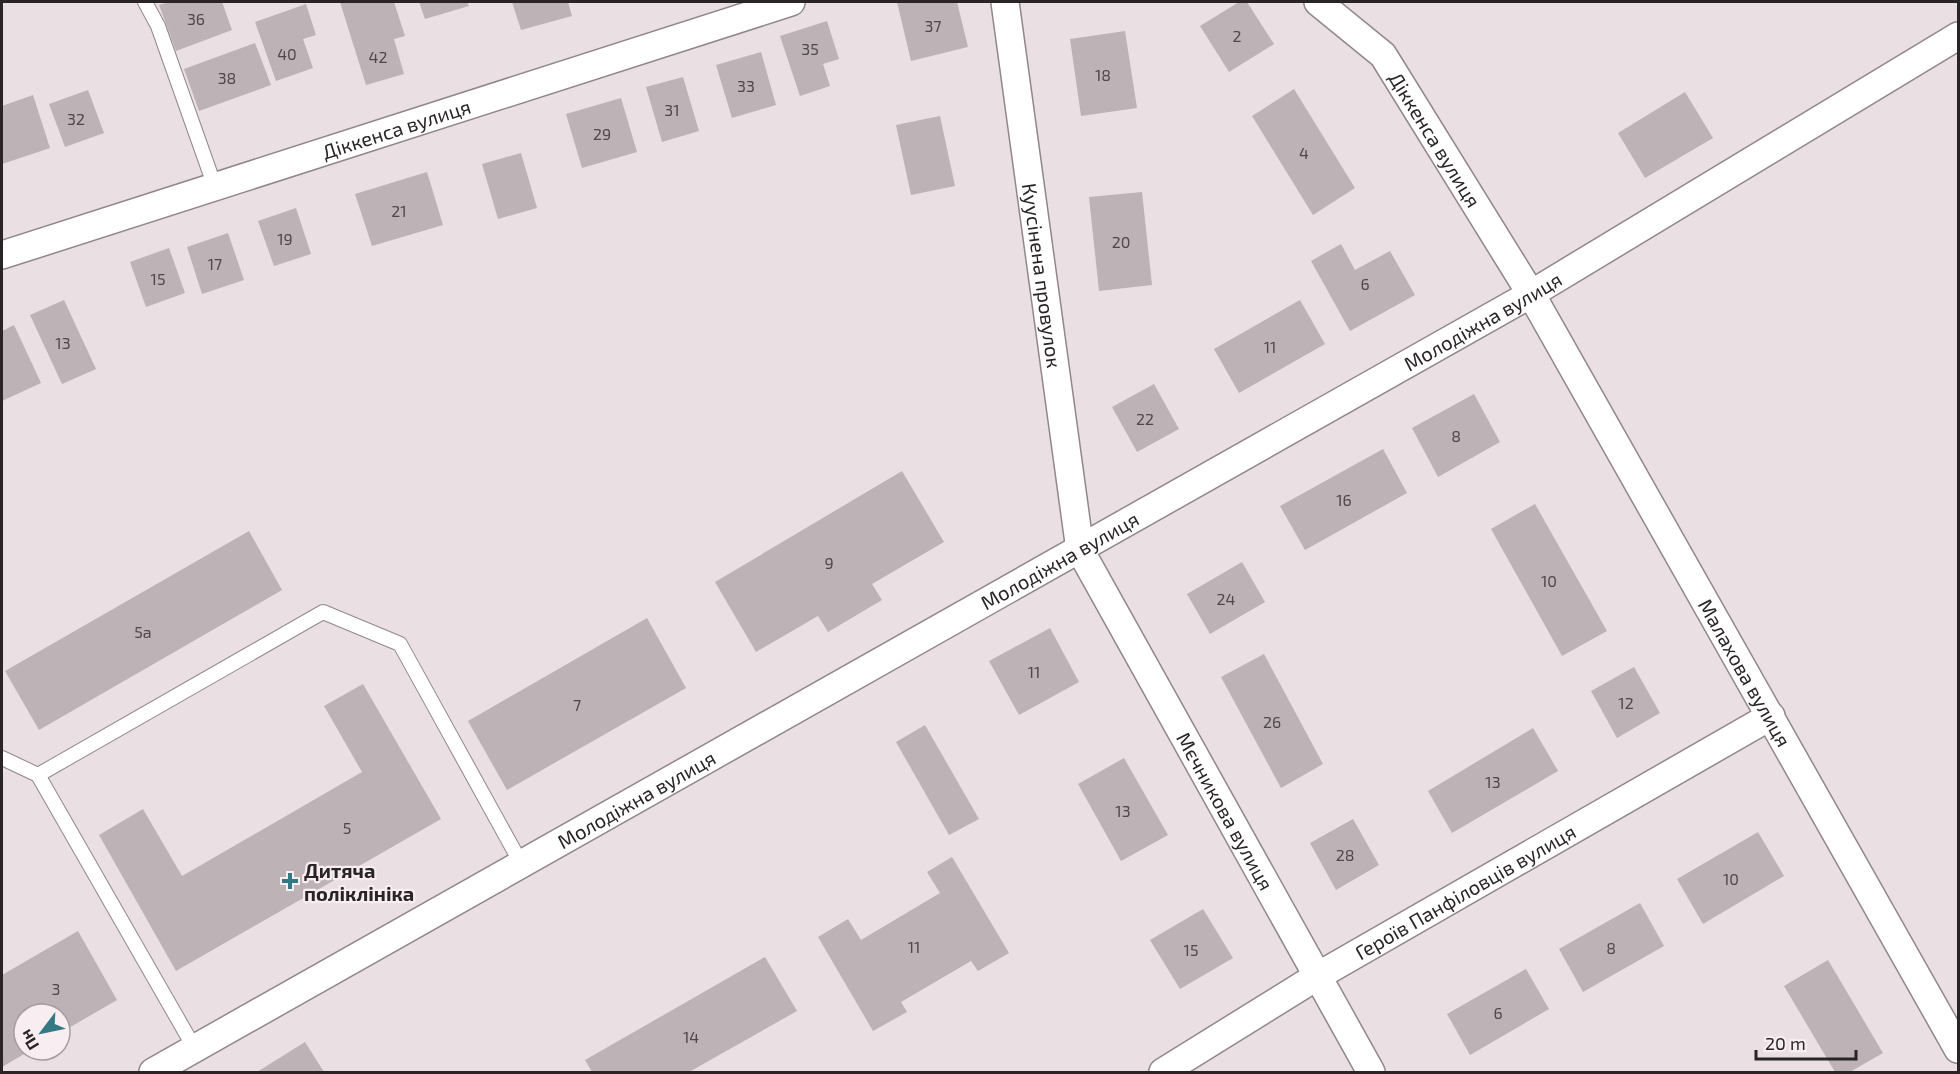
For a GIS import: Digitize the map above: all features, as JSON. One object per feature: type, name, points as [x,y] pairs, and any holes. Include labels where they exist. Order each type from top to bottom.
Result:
[{"type":"street","name":"Діккенса вулиця","points":[[2,255],[790,2]]},
{"type":"street","name":"Куусінена провулок","points":[[1005,2],[1080,550]]},
{"type":"street","name":"Діккенса вулиця","points":[[1318,2],[1383,55],[1531,294]]},
{"type":"street","name":"Молодіжна вулиця","points":[[153,1072],[1531,294],[1959,36]]},
{"type":"street","name":"Малахова вулиця","points":[[1531,294],[1959,1049]]},
{"type":"street","name":"Мєчникова вулиця","points":[[1080,550],[1371,1072]]},
{"type":"street","name":"Героїв Панфіловців вулиця","points":[[1163,1072],[1316,977],[1771,716]]},
{"type":"lane","points":[[145,2],[158,26],[215,187]]},
{"type":"lane","points":[[38,775],[323,612],[400,644],[522,865]]},
{"type":"lane","points":[[2,758],[38,775],[195,1049]]},
{"type":"building","points":[[169,2],[222,2],[232,30],[176,51],[159,5]]},
{"type":"building","points":[[340,2],[394,2],[405,36],[394,39],[404,74],[366,85]]},
{"type":"building","points":[[419,2],[467,2],[469,6],[425,19]]},
{"type":"building","points":[[512,2],[568,2],[572,16],[521,30]]},
{"type":"building","points":[[897,2],[957,2],[968,47],[911,61]]},
{"type":"building","points":[[1239,2],[1247,2],[1274,44],[1229,72],[1200,26]]},
{"type":"building","points":[[306,4],[316,35],[303,39],[313,68],[276,81],[255,22]]},
{"type":"building","points":[[827,21],[839,59],[823,64],[830,86],[800,96],[780,36]]},
{"type":"building","points":[[1125,31],[1137,108],[1081,116],[1070,39]]},
{"type":"building","points":[[255,43],[271,85],[199,111],[184,69]]},
{"type":"building","points":[[761,52],[776,105],[732,118],[716,65]]},
{"type":"building","points":[[683,77],[699,131],[662,142],[646,87]]},
{"type":"building","points":[[1294,89],[1355,188],[1313,215],[1252,116]]},
{"type":"building","points":[[88,90],[104,133],[65,147],[49,104]]},
{"type":"building","points":[[1685,92],[1713,138],[1645,178],[1618,133]]},
{"type":"building","points":[[33,95],[50,148],[2,164],[2,106]]},
{"type":"building","points":[[621,98],[637,152],[582,168],[566,114]]},
{"type":"building","points":[[940,116],[955,186],[911,195],[896,125]]},
{"type":"building","points":[[521,153],[537,208],[498,219],[482,164]]},
{"type":"building","points":[[427,172],[443,225],[372,246],[355,194]]},
{"type":"building","points":[[1142,192],[1152,285],[1099,291],[1089,197]]},
{"type":"building","points":[[296,208],[311,254],[274,266],[258,221]]},
{"type":"building","points":[[228,233],[244,280],[202,294],[187,247]]},
{"type":"building","points":[[1341,244],[1355,270],[1390,251],[1415,295],[1350,331],[1311,261]]},
{"type":"building","points":[[169,248],[185,293],[146,307],[130,262]]},
{"type":"building","points":[[64,300],[96,369],[62,384],[30,315]]},
{"type":"building","points":[[1300,300],[1325,344],[1239,393],[1214,349]]},
{"type":"building","points":[[14,325],[41,383],[2,401],[2,331]]},
{"type":"building","points":[[1154,384],[1179,429],[1137,452],[1112,407]]},
{"type":"building","points":[[1474,394],[1500,442],[1438,477],[1412,428]]},
{"type":"building","points":[[1383,449],[1407,493],[1305,550],[1280,506]]},
{"type":"building","points":[[902,471],[944,542],[872,584],[882,600],[828,632],[818,616],[756,652],[715,582]]},
{"type":"building","points":[[1535,504],[1607,631],[1562,656],[1491,529]]},
{"type":"building","points":[[249,531],[282,590],[39,730],[5,671]]},
{"type":"building","points":[[1242,562],[1265,602],[1210,634],[1187,594]]},
{"type":"building","points":[[647,618],[686,688],[507,790],[468,721]]},
{"type":"building","points":[[1050,628],[1079,682],[1019,715],[989,661]]},
{"type":"building","points":[[1264,654],[1323,764],[1281,788],[1221,677]]},
{"type":"building","points":[[1634,667],[1660,713],[1617,738],[1591,691]]},
{"type":"building","points":[[363,684],[441,819],[176,971],[99,835],[143,809],[182,876],[362,772],[324,706]]},
{"type":"building","points":[[925,725],[979,819],[949,835],[896,742]]},
{"type":"building","points":[[1533,728],[1558,771],[1452,833],[1428,791]]},
{"type":"building","points":[[1124,758],[1168,835],[1121,861],[1078,784]]},
{"type":"building","points":[[1353,819],[1379,865],[1336,890],[1310,843]]},
{"type":"building","points":[[1758,832],[1784,876],[1703,924],[1677,879]]},
{"type":"building","points":[[952,857],[1009,953],[978,971],[971,961],[901,1002],[907,1012],[873,1031],[818,937],[848,919],[861,940],[940,893],[927,872]]},
{"type":"building","points":[[1640,903],[1664,946],[1583,992],[1559,949]]},
{"type":"building","points":[[1203,909],[1233,958],[1180,989],[1150,940]]},
{"type":"building","points":[[78,931],[117,1000],[72,1026],[72,1002],[12,1002],[12,1061],[2,1067],[2,975]]},
{"type":"building","points":[[765,957],[797,1011],[689,1072],[592,1072],[585,1060]]},
{"type":"building","points":[[1828,960],[1883,1053],[1850,1072],[1835,1072],[1784,986]]},
{"type":"building","points":[[1526,969],[1549,1009],[1470,1055],[1447,1014]]},
{"type":"building","points":[[305,1042],[324,1072],[257,1072]]},
{"type":"place","name":"Дитяча поліклініка","points":[[290,881]]}]
